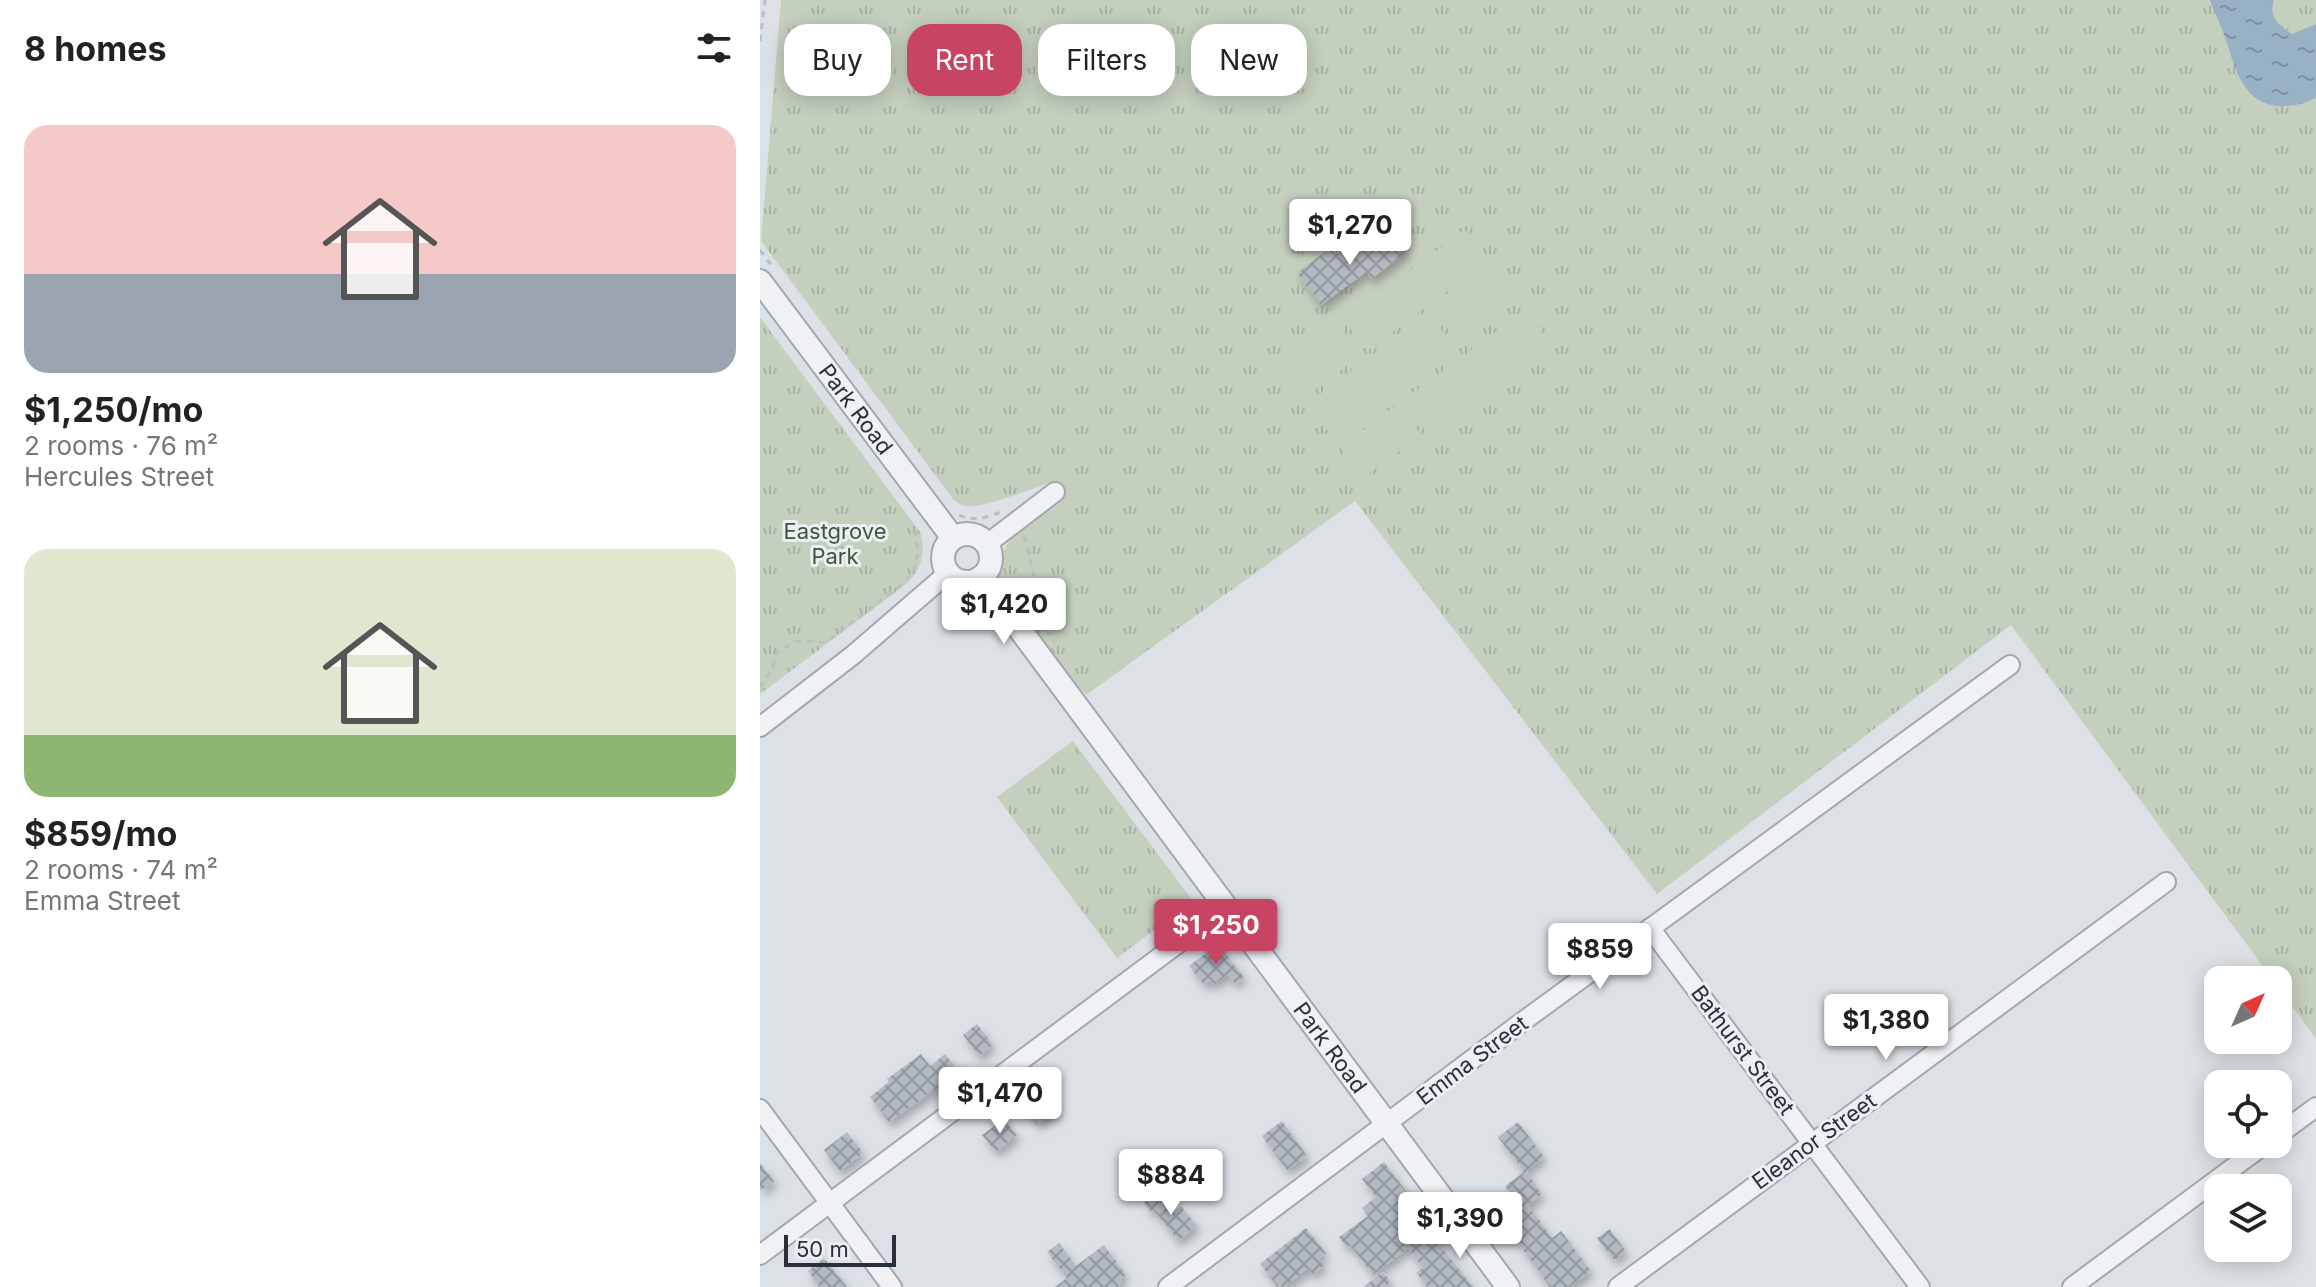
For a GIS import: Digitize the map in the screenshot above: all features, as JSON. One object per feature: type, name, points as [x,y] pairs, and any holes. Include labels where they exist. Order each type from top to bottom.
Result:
[{"type":"street","name":"Park Road","points":[[769,277],[944,513],[953,538]]},
{"type":"street","points":[[987,544],[1055,492]]},
{"type":"street","points":[[970,534],[987,544],[991,559],[981,577],[962,582],[948,573],[943,555],[953,538],[970,534]]},
{"type":"street","points":[[760,727],[853,655],[948,573]]},
{"type":"street","name":"Park Road","points":[[981,577],[1508,1287]]},
{"type":"street","name":"Emma Street","points":[[1168,1287],[2010,665]]},
{"type":"street","name":"Eleanor Street","points":[[1618,1287],[2166,882]]},
{"type":"street","points":[[760,1255],[1227,907]]},
{"type":"street","name":"Bathurst Street","points":[[1650,928],[1920,1287]]},
{"type":"street","points":[[2292,1125],[2316,1107]]},
{"type":"street","points":[[760,1109],[892,1287]]},
{"type":"street","points":[[2072,1287],[2246,1158]]},
{"type":"path","points":[[760,41],[765,0]]},
{"type":"path","points":[[760,250],[769,277]]},
{"type":"path","points":[[760,687],[772,669],[777,652],[797,641],[826,642],[901,585],[914,570],[918,553],[915,533],[944,513],[972,519],[1005,512],[1016,521],[1025,537],[1047,630],[1055,643]]},
{"type":"green space","points":[[781,0],[2316,0],[2316,1039],[2292,1006],[2292,966],[2263,966],[2011,625],[1657,894],[1355,501],[1086,695],[1013,605],[999,576],[1001,557],[1012,538],[1062,495],[1052,482],[982,505],[964,506],[953,499],[761,241]]},
{"type":"green space","points":[[1465,230],[1488,261],[1430,304],[1407,273]]},
{"type":"green space","points":[[1492,266],[1515,296],[1457,340],[1434,309]]},
{"type":"green space","points":[[1402,277],[1425,308],[1367,351],[1344,320]]},
{"type":"green space","points":[[1525,310],[1548,340],[1490,384],[1467,353]]},
{"type":"green space","points":[[1429,313],[1452,344],[1394,387],[1371,356]]},
{"type":"green space","name":"Eastgrove Park","points":[[760,317],[920,532],[923,554],[919,567],[905,585],[760,694]]},
{"type":"green space","points":[[1338,324],[1361,355],[1303,398],[1280,368]]},
{"type":"green space","points":[[1461,357],[1484,388],[1426,431],[1403,400]]},
{"type":"green space","points":[[1365,360],[1388,391],[1330,434],[1307,404]]},
{"type":"green space","points":[[1398,404],[1421,435],[1363,478],[1340,448]]},
{"type":"green space","points":[[1073,741],[1193,901],[1117,958],[997,797]]},
{"type":"water","points":[[2210,0],[2274,0],[2274,16],[2292,34],[2316,24],[2316,97],[2295,105],[2271,105],[2249,92],[2236,69]]},
{"type":"building","points":[[1390,229],[1407,252],[1371,279],[1366,272],[1321,305],[1297,273],[1333,246],[1345,263]]},
{"type":"building","points":[[1218,944],[1244,977],[1235,984],[1228,974],[1214,985],[1211,980],[1204,985],[1189,966]]},
{"type":"building","points":[[977,1024],[993,1045],[979,1056],[963,1035]]},
{"type":"building","points":[[921,1054],[930,1066],[945,1054],[961,1074],[889,1122],[870,1097],[889,1082],[887,1079]]},
{"type":"building","points":[[1042,1091],[1057,1110],[1037,1125],[1022,1105]]},
{"type":"building","points":[[1004,1119],[1017,1135],[996,1152],[982,1135]]},
{"type":"building","points":[[1282,1121],[1307,1156],[1287,1170],[1262,1136]]},
{"type":"building","points":[[1518,1122],[1544,1157],[1526,1171],[1542,1194],[1528,1205],[1552,1238],[1561,1231],[1591,1271],[1569,1287],[1550,1287],[1496,1212],[1514,1198],[1505,1186],[1524,1172],[1498,1137]]},
{"type":"building","points":[[847,1132],[863,1153],[840,1171],[824,1150]]},
{"type":"building","points":[[1384,1162],[1409,1195],[1403,1199],[1423,1229],[1431,1224],[1443,1241],[1439,1244],[1473,1287],[1428,1287],[1416,1273],[1423,1268],[1408,1248],[1373,1275],[1350,1245],[1347,1248],[1339,1237],[1368,1216],[1362,1208],[1376,1197],[1362,1179]]},
{"type":"building","points":[[760,1163],[774,1181],[760,1191]]},
{"type":"building","points":[[1157,1192],[1173,1212],[1181,1206],[1197,1226],[1178,1241],[1154,1210],[1151,1212],[1144,1203]]},
{"type":"building","points":[[1306,1228],[1326,1253],[1318,1259],[1324,1266],[1313,1274],[1308,1268],[1284,1287],[1281,1283],[1277,1286],[1260,1264]]},
{"type":"building","points":[[1610,1229],[1626,1252],[1614,1260],[1597,1238]]},
{"type":"building","points":[[1059,1243],[1076,1266],[1104,1245],[1126,1275],[1116,1287],[1055,1287],[1067,1278],[1047,1252]]},
{"type":"building","points":[[824,1258],[847,1287],[820,1287],[808,1271]]},
{"type":"building","points":[[1383,1272],[1391,1282],[1384,1287],[1363,1287]]}]
